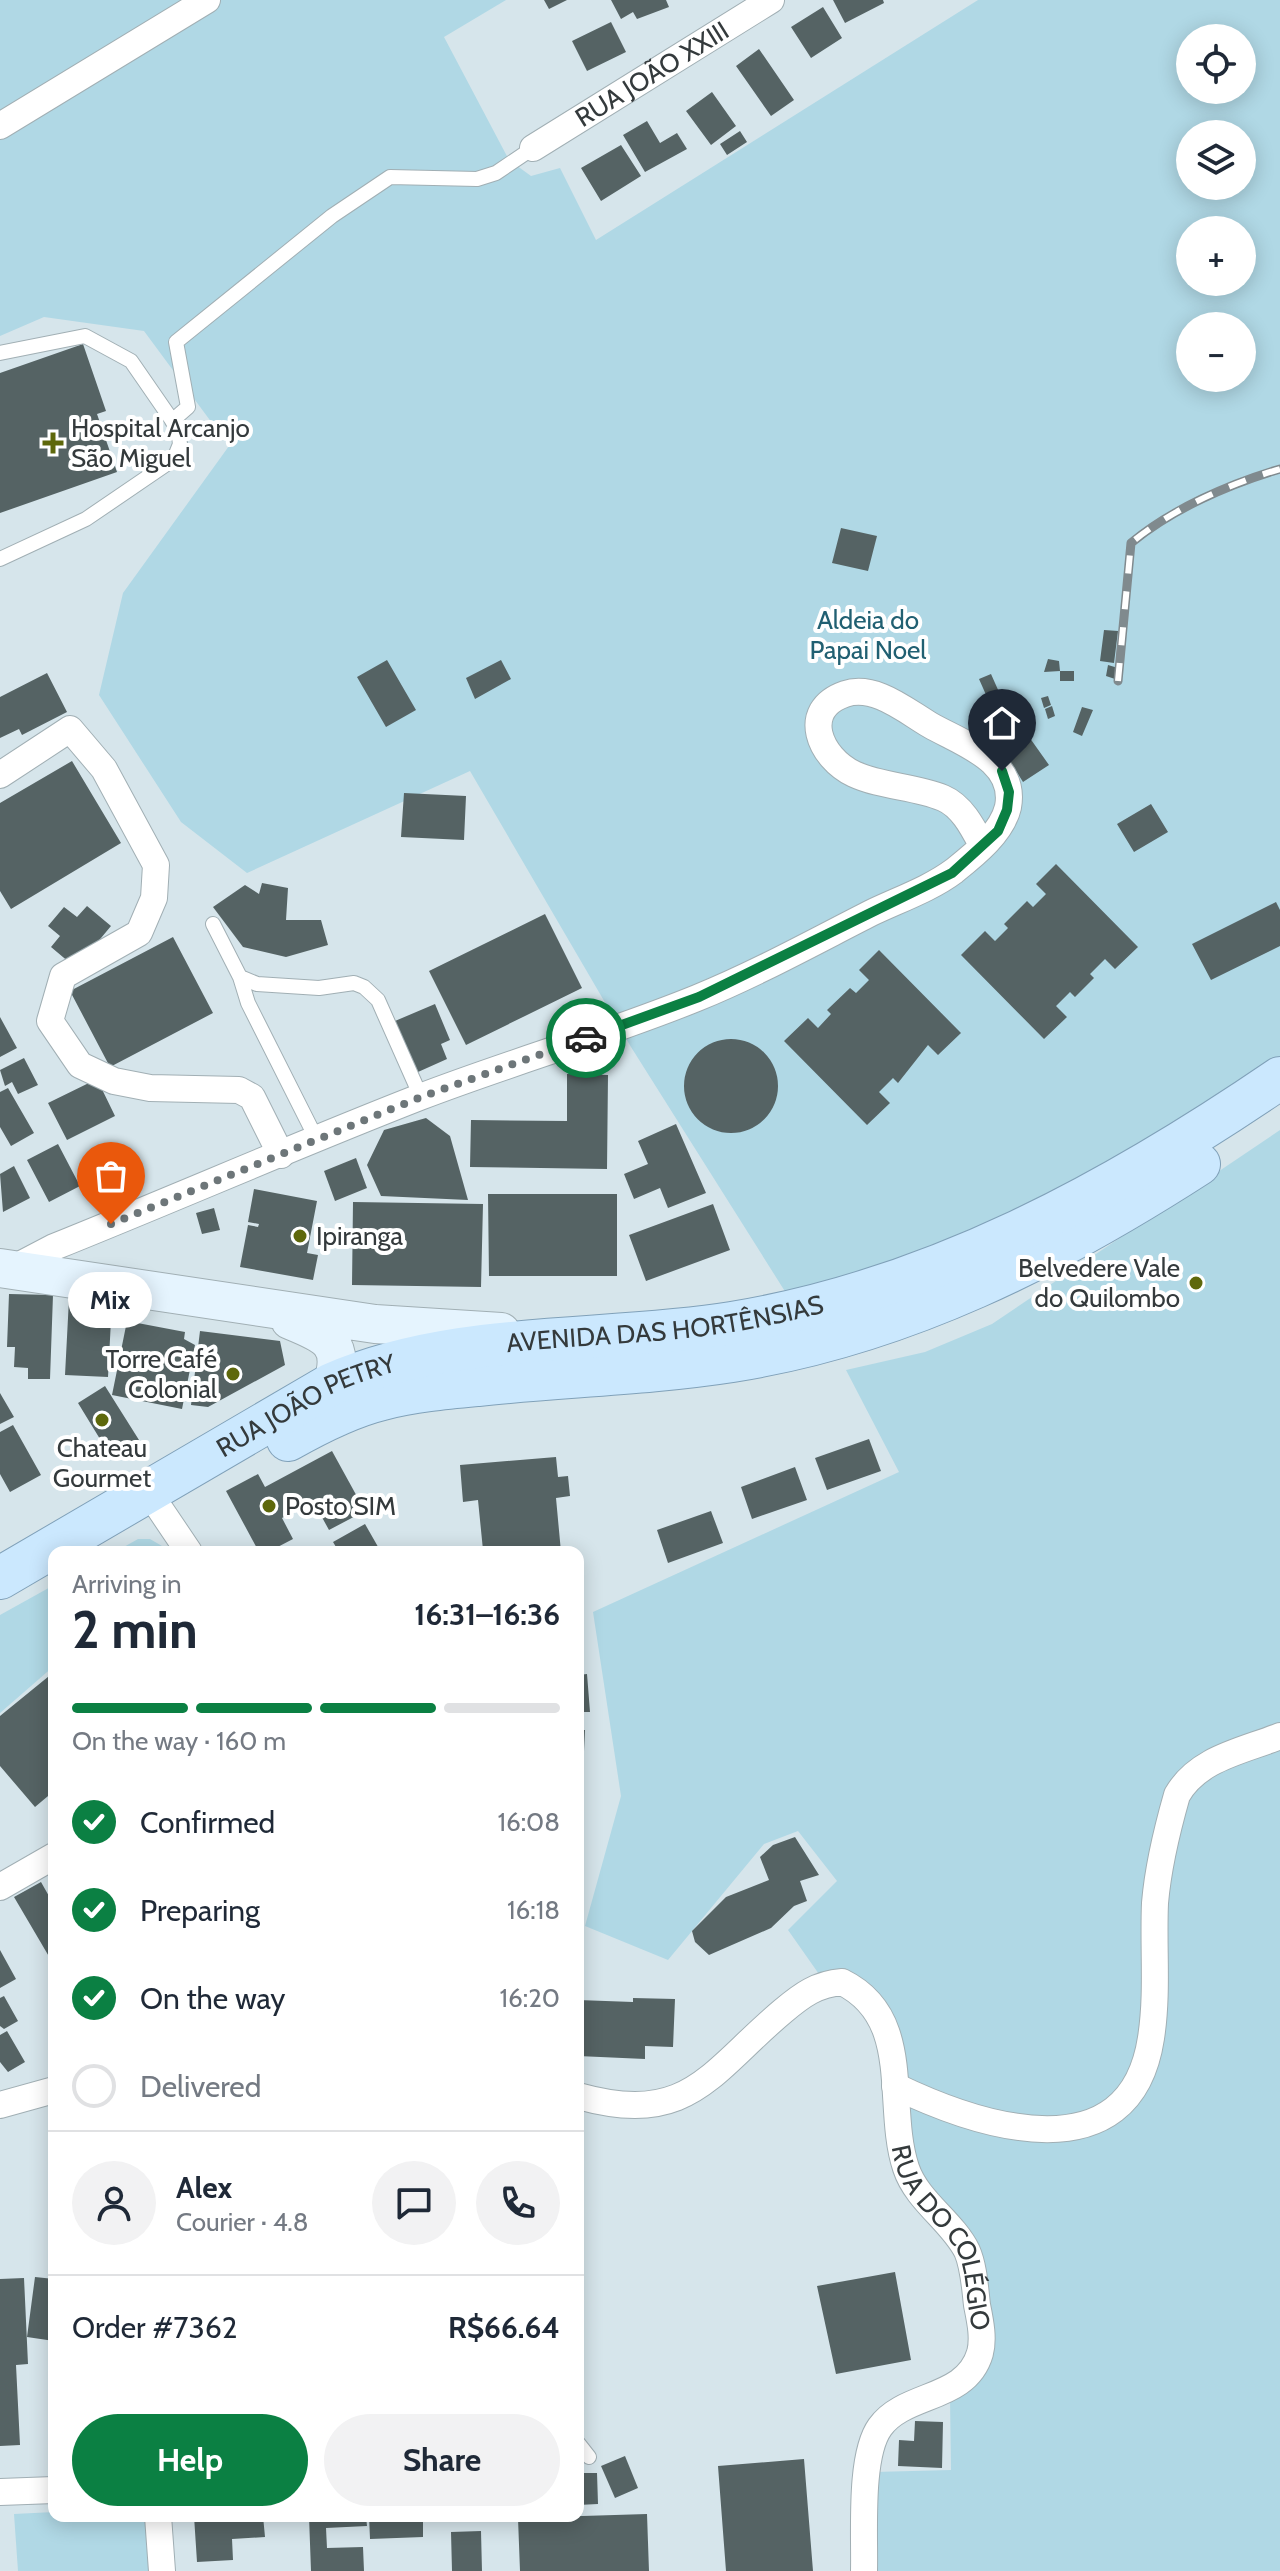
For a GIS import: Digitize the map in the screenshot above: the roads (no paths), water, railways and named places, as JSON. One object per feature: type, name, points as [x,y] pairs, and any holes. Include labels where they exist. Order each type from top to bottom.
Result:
[{"type":"main road","name":"AVENIDA DAS HORTÊNSIAS","points":[[6,1268],[375,1324],[464,1331],[644,1334],[731,1323],[808,1308],[889,1284],[970,1253],[1050,1217],[1145,1165],[1280,1078]]},
{"type":"main road","name":"AVENIDA DAS HORTÊNSIAS","points":[[342,1396],[733,1361],[794,1348],[925,1309],[1007,1276],[1063,1247],[1132,1208],[1280,1111]]},
{"type":"main road","points":[[258,1306],[327,1338],[338,1358],[342,1396]]},
{"type":"main road","name":"RUA JOÃO PETRY","points":[[92,1546],[160,1509],[342,1396],[365,1369],[414,1358],[496,1347],[644,1334]]},
{"type":"main road","name":"RUA JOÃO PETRY","points":[[60,1546],[342,1396]]},
{"type":"main road","name":"RUA JOÃO PETRY","points":[[0,1578],[48,1552]]},
{"type":"main road","points":[[0,1596],[48,1570]]},
{"type":"street","points":[[0,126],[207,0]]},
{"type":"street","name":"RUA JOÃO XXIII","points":[[533,148],[771,0]]},
{"type":"street","points":[[6,1268],[421,1097],[699,997],[952,873],[998,831],[1007,810],[1009,792],[1002,771],[959,738],[893,702],[866,692],[847,694],[828,704],[818,723],[818,739],[828,756],[851,773],[879,784],[945,798],[970,822],[982,845]]},
{"type":"street","points":[[0,775],[70,729],[104,769],[156,865],[154,898],[139,933],[63,976],[50,1021],[80,1065],[114,1081],[150,1088],[239,1090],[252,1097],[281,1155]]},
{"type":"street","points":[[160,1509],[185,1546]]},
{"type":"street","points":[[895,2086],[1005,2126],[1040,2131],[1069,2130],[1097,2121],[1117,2104],[1133,2086],[1151,2039],[1155,1903],[1177,1795],[1186,1780],[1212,1763],[1280,1736]]},
{"type":"street","points":[[0,1887],[48,1859]]},
{"type":"street","name":"RUA DO COLÉGIO","points":[[584,2098],[611,2105],[652,2103],[685,2096],[708,2082],[800,1996],[822,1984],[842,1982],[877,2010],[889,2037],[907,2172],[968,2254],[982,2335],[980,2352],[965,2378],[950,2389],[904,2407],[878,2429],[868,2468],[864,2571]]},
{"type":"street","points":[[0,2105],[48,2092]]},
{"type":"street","points":[[0,2492],[48,2490]]},
{"type":"street","points":[[158,2522],[162,2571]]},
{"type":"lane","points":[[172,421],[188,407],[176,342],[332,216],[390,177],[477,179],[496,173],[533,148]]},
{"type":"lane","points":[[0,353],[85,336],[131,361],[178,429],[180,444],[174,459],[86,519],[0,559]]},
{"type":"lane","points":[[213,924],[240,977],[248,1003],[317,1140]]},
{"type":"lane","points":[[240,977],[257,984],[288,987],[319,988],[354,983],[364,987],[378,1000],[421,1097]]},
{"type":"lane","points":[[584,2451],[589,2457]]},
{"type":"railway","points":[[1118,681],[1131,543],[1164,519],[1202,499],[1280,469]]},
{"type":"place","name":"Hospital Arcanjo São Miguel","points":[[53,443]]},
{"type":"place","name":"Mix","points":[[111,1224]]},
{"type":"place","name":"Ipiranga","points":[[300,1236]]},
{"type":"place","name":"Belvedere Vale do Quilombo","points":[[1196,1283]]},
{"type":"place","name":"Torre Café Colonial","points":[[233,1374]]},
{"type":"place","name":"Chateau Gourmet","points":[[102,1420]]},
{"type":"place","name":"Posto SIM","points":[[269,1506]]},
{"type":"park label","name":"Aldeia do Papai Noel","points":[[868,635]]}]
